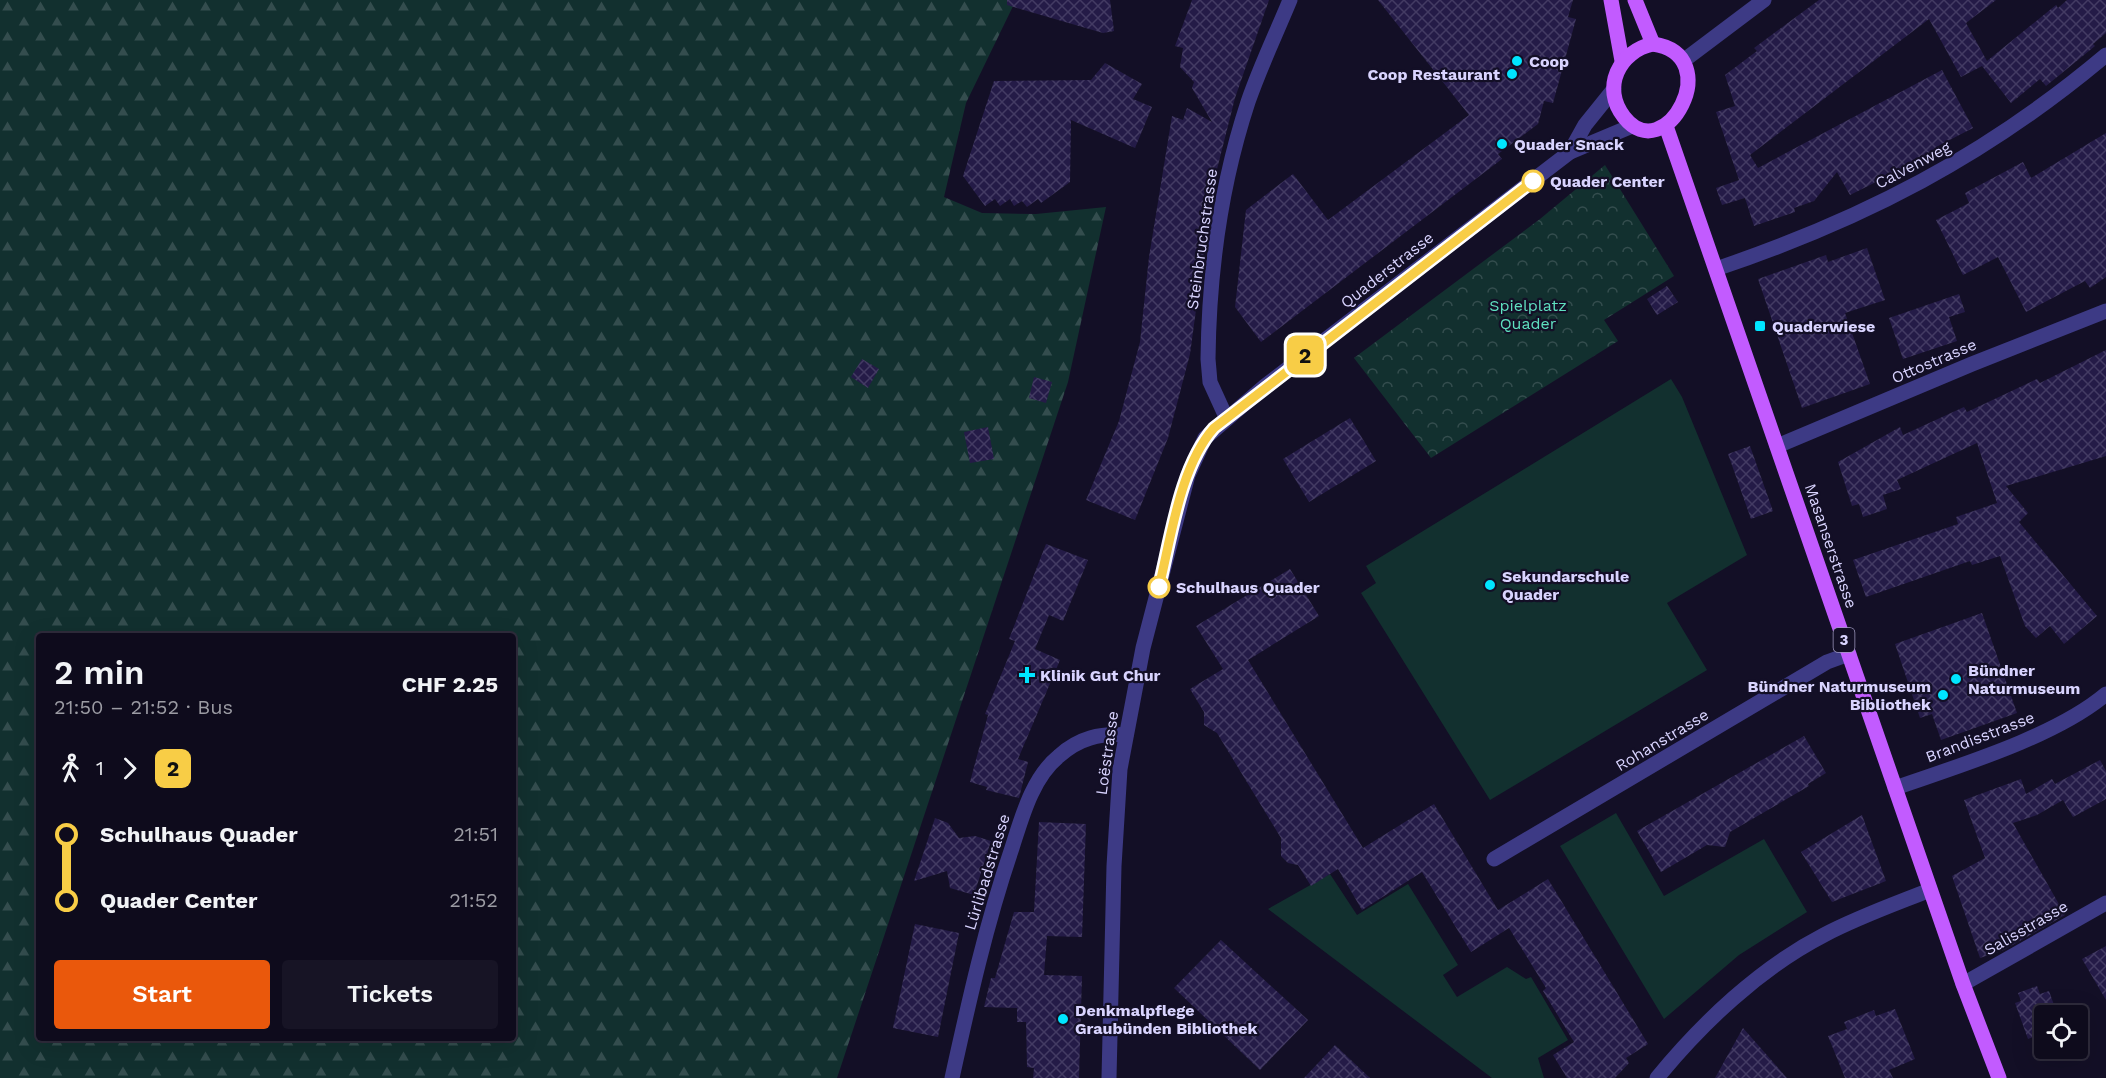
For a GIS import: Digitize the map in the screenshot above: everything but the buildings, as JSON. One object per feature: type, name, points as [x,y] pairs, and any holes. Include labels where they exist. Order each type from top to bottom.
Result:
[{"type":"main road","points":[[1611,0],[1622,61],[1614,89],[1619,110],[1632,126],[1651,130],[1666,126],[1681,110],[1686,94],[1688,76],[1683,61],[1673,51],[1653,44],[1639,47],[1622,61]]},
{"type":"main road","points":[[1635,0],[1653,44]]},
{"type":"main road","name":"Masanserstrasse","points":[[1666,126],[1930,890],[1999,1078]]},
{"type":"street","name":"Steinbruchstrasse","points":[[1226,417],[1210,382],[1208,359],[1221,212],[1233,153],[1249,100],[1290,0]]},
{"type":"street","points":[[1683,61],[1764,0]]},
{"type":"street","name":"Calvenweg","points":[[1716,269],[1845,221],[1932,177],[1997,138],[2067,88],[2106,55]]},
{"type":"street","name":"Quaderstrasse","points":[[1570,152],[1585,125],[1614,89]]},
{"type":"street","name":"Quaderstrasse","points":[[1226,417],[1570,152],[1632,126]]},
{"type":"street","name":"Ottostrasse","points":[[1778,446],[1972,364],[2106,311]]},
{"type":"street","name":"Loëstrasse","points":[[1109,1078],[1114,866],[1120,769],[1126,735],[1143,648],[1188,475],[1204,438],[1226,417]]},
{"type":"street","name":"Rohanstrasse","points":[[1494,859],[1827,662],[1849,654]]},
{"type":"street","name":"Brandisstrasse","points":[[1895,788],[2040,733],[2077,714],[2106,694]]},
{"type":"street","name":"Lürlibadstrasse","points":[[952,1078],[976,971],[999,888],[1028,802],[1045,772],[1059,756],[1096,735],[1126,735]]},
{"type":"street","points":[[1657,1078],[1699,1032],[1732,1001],[1780,963],[1824,935],[1930,890]]},
{"type":"street","name":"Salisstrasse","points":[[1963,984],[2106,903]]},
{"type":"green space","points":[[0,0],[1016,0],[966,103],[944,197],[982,213],[1036,214],[1106,207],[1068,382],[837,1078],[0,1078]]},
{"type":"green space","name":"Spielplatz Quader","points":[[1605,165],[1674,276],[1604,320],[1618,341],[1431,458],[1354,358],[1540,219]]},
{"type":"green space","points":[[1671,379],[1682,397],[1747,555],[1667,603],[1707,670],[1490,800],[1361,593],[1376,583],[1366,566]]},
{"type":"green space","points":[[1616,813],[1664,896],[1764,839],[1807,912],[1739,955],[1664,1019],[1560,846]]},
{"type":"green space","points":[[1330,874],[1357,915],[1408,884],[1458,965],[1443,975],[1457,997],[1507,967],[1526,979],[1531,977],[1568,1040],[1538,1058],[1544,1078],[1492,1078],[1268,909]]},
{"type":"bus line","name":"2","points":[[1159,587],[1188,475],[1204,438],[1264,386],[1533,181]]},
{"type":"place","name":"Coop","points":[[1517,61]]},
{"type":"place","name":"Coop Restaurant","points":[[1512,74]]},
{"type":"place","name":"Quader Snack","points":[[1502,144]]},
{"type":"place","name":"Quader Center","points":[[1533,181]]},
{"type":"place","name":"Quaderwiese","points":[[1760,326]]},
{"type":"place","name":"Sekundarschule Quader","points":[[1490,585]]},
{"type":"place","name":"Schulhaus Quader","points":[[1159,587]]},
{"type":"place","name":"Klinik Gut Chur","points":[[1027,675]]},
{"type":"place","name":"Bündner Naturmuseum","points":[[1956,679]]},
{"type":"place","name":"Bündner Naturmuseum Bibliothek","points":[[1943,695]]},
{"type":"place","name":"Denkmalpflege Graubünden Bibliothek","points":[[1063,1019]]}]
